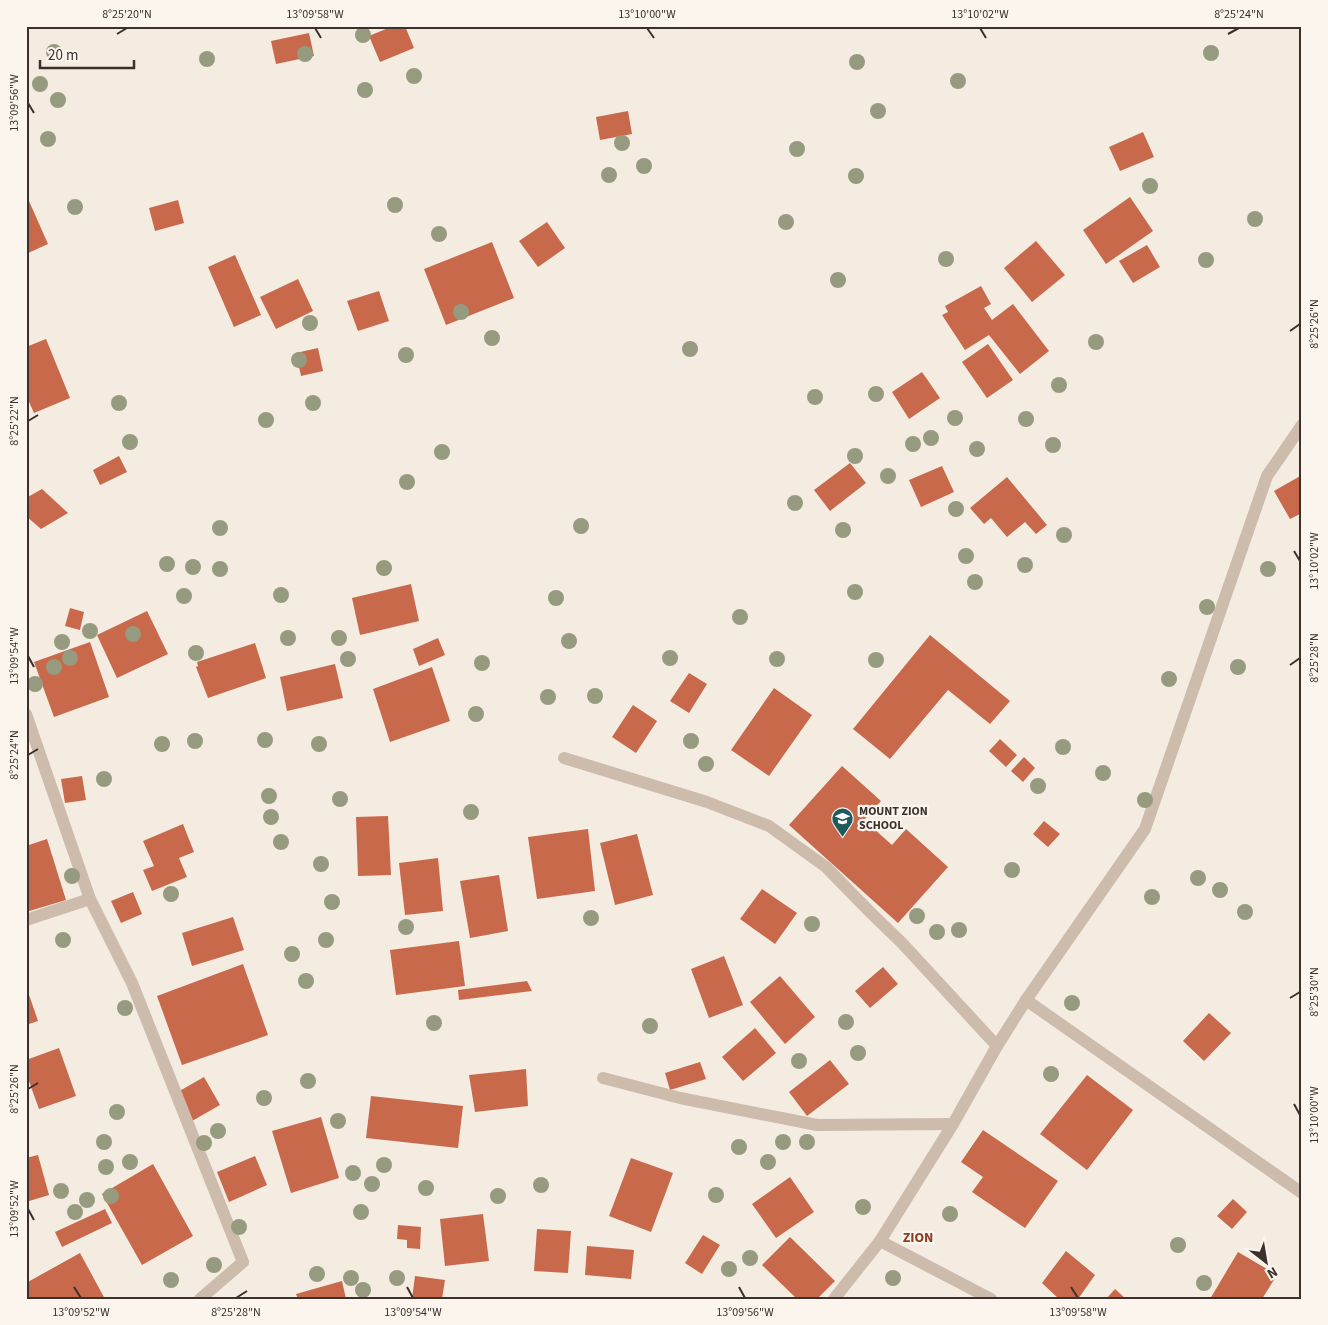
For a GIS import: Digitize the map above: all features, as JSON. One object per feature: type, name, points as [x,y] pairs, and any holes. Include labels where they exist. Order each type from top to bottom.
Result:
[{"type":"street","points":[[834,1299],[880,1241],[953,1124],[997,1046],[1026,1000],[1145,829],[1267,476],[1302,425]]},
{"type":"street","points":[[26,714],[90,899],[132,983],[244,1262],[200,1299]]},
{"type":"street","points":[[564,758],[707,802],[769,826],[826,867],[902,943],[997,1046]]},
{"type":"street","points":[[26,920],[90,899]]},
{"type":"street","points":[[1026,1000],[1302,1193]]},
{"type":"street","points":[[603,1078],[680,1098],[817,1125],[953,1124]]},
{"type":"street","points":[[880,1241],[991,1299]]},
{"type":"building","points":[[393,26],[405,26],[414,48],[380,62],[369,36]]},
{"type":"building","points":[[309,33],[314,56],[276,64],[271,41]]},
{"type":"building","points":[[628,111],[632,134],[600,140],[596,117]]},
{"type":"building","points":[[1143,132],[1154,157],[1120,171],[1109,147]]},
{"type":"building","points":[[1130,197],[1153,231],[1106,264],[1083,230]]},
{"type":"building","points":[[178,200],[184,223],[155,231],[149,208]]},
{"type":"building","points":[[29,201],[48,244],[26,254],[26,202]]},
{"type":"building","points":[[547,222],[565,248],[538,267],[519,241]]},
{"type":"building","points":[[1036,241],[1065,275],[1032,302],[1004,268]]},
{"type":"building","points":[[492,242],[514,298],[446,325],[424,269]]},
{"type":"building","points":[[1147,245],[1160,267],[1133,283],[1119,261]]},
{"type":"building","points":[[235,255],[261,315],[234,327],[208,267]]},
{"type":"building","points":[[298,279],[313,311],[276,329],[260,297]]},
{"type":"building","points":[[981,286],[991,304],[984,308],[992,320],[1013,304],[1049,351],[1020,374],[989,335],[965,350],[942,315],[948,312],[945,306]]},
{"type":"building","points":[[379,291],[389,321],[358,331],[347,301]]},
{"type":"building","points":[[46,339],[70,398],[34,413],[26,395],[26,347]]},
{"type":"building","points":[[988,344],[1013,380],[987,398],[962,362]]},
{"type":"building","points":[[318,348],[323,371],[301,376],[296,353]]},
{"type":"building","points":[[922,372],[940,398],[909,419],[892,392]]},
{"type":"building","points":[[119,456],[127,472],[100,485],[93,470]]},
{"type":"building","points":[[850,463],[866,483],[830,511],[814,490]]},
{"type":"building","points":[[942,466],[954,492],[921,507],[909,480]]},
{"type":"building","points":[[1302,475],[1302,513],[1290,519],[1274,491]]},
{"type":"building","points":[[1007,477],[1047,525],[1036,534],[1025,522],[1007,537],[991,518],[984,524],[970,508]]},
{"type":"building","points":[[42,489],[68,513],[41,529],[26,516],[26,498]]},
{"type":"building","points":[[411,584],[419,621],[360,635],[352,598]]},
{"type":"building","points":[[70,608],[84,612],[80,630],[65,626]]},
{"type":"building","points":[[147,611],[168,654],[117,678],[97,635]]},
{"type":"building","points":[[930,635],[1010,701],[990,724],[948,690],[890,759],[853,729]]},
{"type":"building","points":[[438,638],[445,655],[419,666],[413,649]]},
{"type":"building","points":[[90,642],[109,697],[54,717],[34,662]]},
{"type":"building","points":[[255,643],[266,678],[208,698],[196,667],[198,666],[197,662]]},
{"type":"building","points":[[335,664],[343,698],[287,711],[280,677]]},
{"type":"building","points":[[432,667],[450,721],[390,742],[373,689]]},
{"type":"building","points":[[689,673],[707,684],[689,713],[670,701]]},
{"type":"building","points":[[774,688],[812,715],[769,776],[731,750]]},
{"type":"building","points":[[633,705],[657,721],[636,753],[612,737]]},
{"type":"building","points":[[1000,739],[1017,755],[1006,767],[989,751]]},
{"type":"building","points":[[1024,757],[1035,768],[1023,782],[1011,771]]},
{"type":"building","name":"MOUNT ZION SCHOOL","points":[[842,766],[881,801],[864,820],[892,845],[906,829],[948,867],[898,923],[789,825]]},
{"type":"building","points":[[82,776],[86,800],[65,803],[61,779]]},
{"type":"building","points":[[388,816],[391,875],[358,876],[356,817]]},
{"type":"building","points":[[1044,821],[1060,834],[1048,847],[1033,834]]},
{"type":"building","points":[[183,824],[194,852],[179,858],[187,877],[152,891],[143,870],[154,866],[143,841]]},
{"type":"building","points":[[588,829],[595,891],[537,899],[528,837]]},
{"type":"building","points":[[637,834],[653,895],[615,905],[600,843]]},
{"type":"building","points":[[47,839],[66,900],[26,912],[26,846]]},
{"type":"building","points":[[438,858],[443,911],[405,915],[399,863]]},
{"type":"building","points":[[499,875],[508,931],[470,938],[460,881]]},
{"type":"building","points":[[762,889],[797,913],[775,944],[740,919]]},
{"type":"building","points":[[133,892],[142,914],[121,923],[111,901]]},
{"type":"building","points":[[233,917],[244,950],[192,966],[182,933]]},
{"type":"building","points":[[459,941],[465,986],[396,995],[390,950]]},
{"type":"building","points":[[724,956],[743,1005],[709,1018],[691,969]]},
{"type":"building","points":[[243,964],[268,1035],[182,1065],[157,996]]},
{"type":"building","points":[[883,967],[898,984],[870,1008],[855,991]]},
{"type":"building","points":[[780,976],[815,1017],[785,1044],[750,1002]]},
{"type":"building","points":[[527,981],[532,991],[459,1000],[458,990]]},
{"type":"building","points":[[26,986],[38,1021],[26,1025]]},
{"type":"building","points":[[1209,1013],[1231,1033],[1204,1061],[1183,1041]]},
{"type":"building","points":[[755,1028],[776,1053],[743,1081],[722,1057]]},
{"type":"building","points":[[59,1048],[76,1096],[39,1109],[26,1073],[26,1060]]},
{"type":"building","points":[[830,1060],[849,1084],[807,1116],[789,1092]]},
{"type":"building","points":[[700,1062],[706,1079],[670,1090],[665,1073]]},
{"type":"building","points":[[526,1069],[528,1106],[475,1112],[469,1075]]},
{"type":"building","points":[[1087,1075],[1133,1110],[1087,1170],[1040,1134]]},
{"type":"building","points":[[204,1077],[220,1105],[192,1121],[176,1093]]},
{"type":"building","points":[[371,1096],[463,1106],[458,1148],[366,1138]]},
{"type":"building","points":[[321,1117],[339,1178],[291,1193],[272,1131]]},
{"type":"building","points":[[983,1130],[1058,1181],[1025,1228],[972,1192],[983,1177],[961,1162]]},
{"type":"building","points":[[38,1155],[49,1195],[26,1202],[26,1158]]},
{"type":"building","points":[[255,1156],[267,1185],[229,1202],[217,1172]]},
{"type":"building","points":[[631,1158],[673,1173],[651,1232],[609,1216]]},
{"type":"building","points":[[153,1164],[193,1236],[142,1265],[102,1194]]},
{"type":"building","points":[[790,1177],[814,1212],[776,1238],[752,1204]]},
{"type":"building","points":[[1233,1199],[1247,1212],[1232,1229],[1217,1216]]},
{"type":"building","points":[[105,1209],[112,1223],[62,1247],[55,1232]]},
{"type":"building","points":[[483,1214],[489,1261],[445,1266],[440,1219]]},
{"type":"building","points":[[398,1225],[421,1227],[420,1249],[407,1248],[407,1240],[397,1239]]},
{"type":"building","points":[[537,1229],[571,1231],[568,1273],[534,1271]]},
{"type":"building","points":[[703,1235],[720,1245],[702,1274],[685,1263]]},
{"type":"building","points":[[790,1237],[835,1281],[817,1299],[797,1299],[762,1265]]},
{"type":"building","points":[[587,1246],[634,1250],[631,1279],[585,1275]]},
{"type":"building","points":[[1066,1251],[1095,1275],[1078,1299],[1059,1299],[1042,1283]]},
{"type":"building","points":[[1238,1252],[1277,1275],[1262,1299],[1210,1299]]},
{"type":"building","points":[[80,1253],[105,1299],[26,1299],[26,1283]]},
{"type":"building","points":[[415,1276],[445,1280],[442,1299],[412,1299]]},
{"type":"building","points":[[342,1281],[346,1299],[298,1299],[296,1294]]},
{"type":"building","points":[[1115,1289],[1126,1299],[1106,1299]]},
{"type":"place","name":"MOUNT ZION SCHOOL","points":[[843,837]]},
{"type":"district","name":"ZION","points":[[918,1238]]}]
